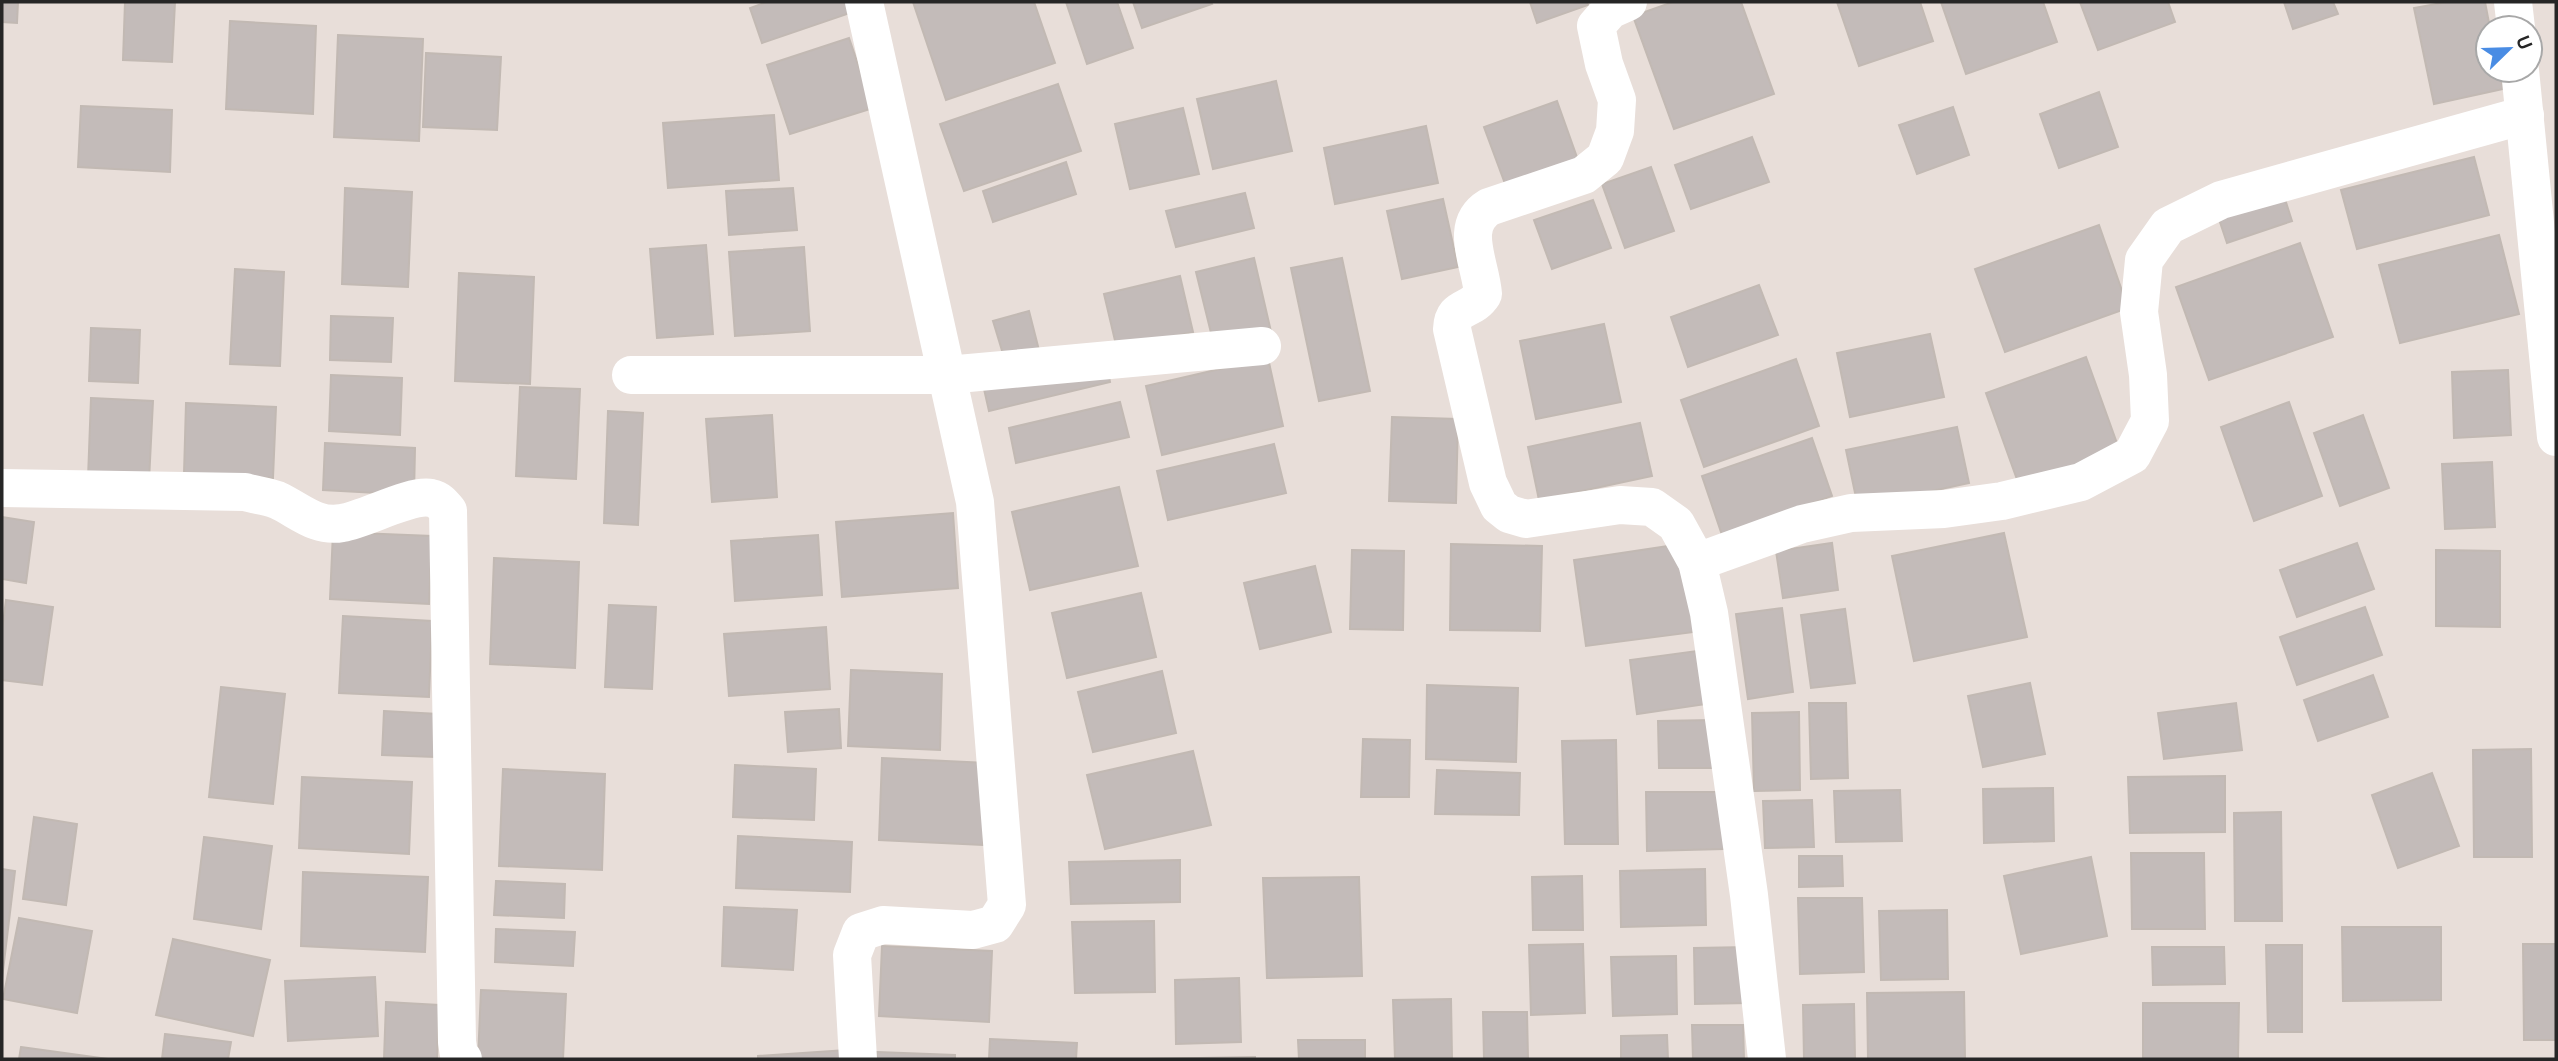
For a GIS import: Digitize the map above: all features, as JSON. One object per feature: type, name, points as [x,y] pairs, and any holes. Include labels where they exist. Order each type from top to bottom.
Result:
[{"type":"street","points":[[858,1059],[852,955],[861,932],[883,925],[973,930],[995,923],[1007,905],[975,502],[864,2]]},
{"type":"street","points":[[1628,2],[1609,10],[1596,26],[1604,64],[1617,100],[1615,131],[1605,158],[1584,175],[1489,207],[1479,213],[1473,224],[1474,246],[1483,294],[1477,303],[1452,318],[1452,328],[1488,483],[1499,506],[1509,514],[1525,519],[1620,505],[1652,507],[1676,524],[1697,562],[1709,613],[1717,667],[1749,895],[1767,1059]]},
{"type":"street","points":[[2522,84],[2525,115],[2543,155],[2556,438]]},
{"type":"street","points":[[1697,562],[1802,524],[1851,513],[1944,509],[2002,501],[2081,482],[2132,455],[2150,421],[2148,375],[2139,312],[2144,260],[2168,226],[2221,200],[2525,115]]},
{"type":"street","points":[[631,376],[947,375],[1262,346]]},
{"type":"street","points":[[2,488],[245,492],[273,499],[314,522],[326,524],[341,523],[414,500],[429,497],[440,501],[448,511],[457,1042],[459,1055],[463,1059]]},
{"type":"building","points":[[2,2],[18,2],[17,23],[2,22]]},
{"type":"building","points":[[125,2],[175,2],[172,62],[123,60]]},
{"type":"building","points":[[767,2],[849,2],[853,12],[762,43],[750,8]]},
{"type":"building","points":[[913,2],[1034,2],[1055,63],[946,100]]},
{"type":"building","points":[[1066,2],[1117,2],[1133,48],[1087,64]]},
{"type":"building","points":[[1133,2],[1211,2],[1212,4],[1142,28]]},
{"type":"building","points":[[1530,2],[1587,2],[1588,5],[1537,23]]},
{"type":"building","points":[[1673,2],[1741,2],[1774,94],[1674,129],[1633,16]]},
{"type":"building","points":[[1837,2],[1920,2],[1933,41],[1859,66]]},
{"type":"building","points":[[1941,2],[2043,2],[2057,42],[1966,74]]},
{"type":"building","points":[[2080,2],[2168,2],[2175,22],[2098,50]]},
{"type":"building","points":[[2284,2],[2333,2],[2338,14],[2293,29]]},
{"type":"building","points":[[2447,2],[2485,2],[2487,14],[2474,14],[2474,84],[2502,84],[2503,89],[2434,104],[2414,8]]},
{"type":"building","points":[[230,21],[316,26],[313,114],[226,109]]},
{"type":"building","points":[[338,35],[423,39],[419,141],[334,137]]},
{"type":"building","points":[[849,38],[873,108],[790,134],[767,65]]},
{"type":"building","points":[[426,53],[501,57],[497,130],[423,127]]},
{"type":"building","points":[[1276,81],[1292,151],[1213,169],[1197,99]]},
{"type":"building","points":[[1058,84],[1081,151],[964,191],[940,124]]},
{"type":"building","points":[[2099,92],[2118,147],[2059,168],[2040,114]]},
{"type":"building","points":[[1557,101],[1579,163],[1507,189],[1484,127]]},
{"type":"building","points":[[81,106],[172,110],[170,172],[78,167]]},
{"type":"building","points":[[1953,107],[1969,155],[1917,174],[1899,125]]},
{"type":"building","points":[[1183,108],[1199,174],[1130,189],[1115,124]]},
{"type":"building","points":[[774,115],[779,180],[668,188],[663,123]]},
{"type":"building","points":[[1426,126],[1438,183],[1335,204],[1324,148]]},
{"type":"building","points":[[1752,137],[1769,182],[1691,209],[1675,165]]},
{"type":"building","points":[[2474,157],[2489,215],[2357,249],[2341,190]]},
{"type":"building","points":[[1066,162],[1076,194],[993,222],[983,191]]},
{"type":"building","points":[[1651,167],[1674,231],[1625,248],[1602,184]]},
{"type":"building","points":[[345,188],[412,192],[408,287],[342,284]]},
{"type":"building","points":[[793,188],[797,230],[729,235],[726,191]]},
{"type":"building","points":[[1245,193],[1254,228],[1176,247],[1166,211]]},
{"type":"building","points":[[2284,196],[2292,221],[2227,243],[2219,219]]},
{"type":"building","points":[[1443,199],[1458,267],[1402,279],[1387,211]]},
{"type":"building","points":[[1593,200],[1611,248],[1552,269],[1534,220]]},
{"type":"building","points":[[2099,225],[2128,308],[2005,352],[1975,269]]},
{"type":"building","points":[[2499,235],[2519,314],[2400,343],[2379,265]]},
{"type":"building","points":[[2300,243],[2333,337],[2209,380],[2176,287]]},
{"type":"building","points":[[706,245],[713,334],[657,338],[650,249]]},
{"type":"building","points":[[804,247],[810,331],[735,336],[729,252]]},
{"type":"building","points":[[1254,258],[1272,336],[1215,349],[1196,272]]},
{"type":"building","points":[[1342,258],[1370,391],[1319,401],[1291,268]]},
{"type":"building","points":[[235,269],[284,272],[280,366],[230,364]]},
{"type":"building","points":[[459,273],[534,277],[530,384],[455,381]]},
{"type":"building","points":[[1180,276],[1193,332],[1117,349],[1104,294]]},
{"type":"building","points":[[1759,285],[1778,335],[1688,367],[1671,317]]},
{"type":"building","points":[[1029,311],[1041,358],[1007,367],[993,321]]},
{"type":"building","points":[[331,316],[393,318],[391,362],[330,360]]},
{"type":"building","points":[[1604,324],[1621,402],[1536,419],[1520,341]]},
{"type":"building","points":[[91,328],[140,330],[138,383],[89,381]]},
{"type":"building","points":[[1930,334],[1944,397],[1850,417],[1837,353]]},
{"type":"building","points":[[2086,357],[2119,449],[2019,485],[1986,393]]},
{"type":"building","points":[[1268,358],[1283,426],[1162,455],[1146,386]]},
{"type":"building","points":[[1796,359],[1819,426],[1704,467],[1681,400]]},
{"type":"building","points":[[1106,361],[1110,382],[989,411],[984,389]]},
{"type":"building","points":[[2508,370],[2511,435],[2454,438],[2452,372]]},
{"type":"building","points":[[331,375],[402,378],[400,435],[329,431]]},
{"type":"building","points":[[520,387],[580,389],[576,479],[516,476]]},
{"type":"building","points":[[91,398],[153,401],[149,481],[88,478]]},
{"type":"building","points":[[1120,402],[1129,437],[1016,463],[1009,428]]},
{"type":"building","points":[[2289,402],[2322,496],[2254,521],[2221,427]]},
{"type":"building","points":[[186,403],[276,407],[273,478],[184,474]]},
{"type":"building","points":[[608,411],[643,413],[638,525],[604,523]]},
{"type":"building","points":[[772,415],[777,497],[712,502],[706,419]]},
{"type":"building","points":[[2363,415],[2389,488],[2340,506],[2314,433]]},
{"type":"building","points":[[1392,417],[1458,419],[1456,503],[1389,501]]},
{"type":"building","points":[[1640,423],[1652,476],[1539,500],[1528,447]]},
{"type":"building","points":[[1957,427],[1969,483],[1858,507],[1846,450]]},
{"type":"building","points":[[1812,438],[1832,496],[1722,535],[1702,476]]},
{"type":"building","points":[[325,443],[415,448],[414,495],[323,490]]},
{"type":"building","points":[[1274,444],[1286,493],[1168,520],[1157,471]]},
{"type":"building","points":[[2492,462],[2495,527],[2445,529],[2442,464]]},
{"type":"building","points":[[1119,487],[1138,566],[1030,590],[1012,512]]},
{"type":"building","points":[[953,513],[958,588],[842,597],[836,522]]},
{"type":"building","points":[[2,517],[34,522],[26,583],[2,579]]},
{"type":"building","points":[[333,532],[432,536],[429,604],[330,599]]},
{"type":"building","points":[[2004,533],[2027,637],[1914,661],[1892,556]]},
{"type":"building","points":[[818,535],[822,595],[735,601],[731,541]]},
{"type":"building","points":[[1832,543],[1838,590],[1783,598],[1776,551]]},
{"type":"building","points":[[2357,543],[2374,589],[2297,617],[2280,570]]},
{"type":"building","points":[[1451,544],[1542,546],[1540,631],[1450,630]]},
{"type":"building","points":[[1682,544],[1694,632],[1586,646],[1574,560]]},
{"type":"building","points":[[1352,550],[1404,551],[1403,630],[1350,629]]},
{"type":"building","points":[[2436,550],[2500,551],[2500,627],[2436,626]]},
{"type":"building","points":[[494,558],[579,562],[575,668],[490,664]]},
{"type":"building","points":[[1315,566],[1331,632],[1260,649],[1244,583]]},
{"type":"building","points":[[1141,593],[1156,657],[1067,678],[1052,613]]},
{"type":"building","points":[[6,600],[53,607],[42,685],[2,680],[2,631]]},
{"type":"building","points":[[609,605],[656,607],[652,689],[605,687]]},
{"type":"building","points":[[2365,607],[2382,655],[2297,685],[2280,637]]},
{"type":"building","points":[[1782,608],[1793,692],[1748,699],[1736,614]]},
{"type":"building","points":[[1845,609],[1855,683],[1811,688],[1801,615]]},
{"type":"building","points":[[343,616],[432,621],[429,697],[339,693]]},
{"type":"building","points":[[826,627],[830,689],[729,696],[724,634]]},
{"type":"building","points":[[1704,650],[1713,703],[1637,714],[1630,660]]},
{"type":"building","points":[[851,670],[942,674],[940,750],[848,746]]},
{"type":"building","points":[[1162,671],[1176,733],[1093,752],[1078,692]]},
{"type":"building","points":[[2373,675],[2388,717],[2318,741],[2304,700]]},
{"type":"building","points":[[2030,683],[2045,754],[1983,767],[1968,696]]},
{"type":"building","points":[[1427,685],[1518,688],[1516,762],[1426,759]]},
{"type":"building","points":[[221,687],[285,694],[273,804],[209,797]]},
{"type":"building","points":[[1809,703],[1846,703],[1848,778],[1811,779]]},
{"type":"building","points":[[2236,703],[2242,750],[2164,759],[2158,713]]},
{"type":"building","points":[[839,709],[841,748],[788,752],[785,712]]},
{"type":"building","points":[[384,711],[438,714],[435,757],[382,755]]},
{"type":"building","points":[[1799,712],[1800,790],[1754,791],[1752,713]]},
{"type":"building","points":[[1712,720],[1713,768],[1659,768],[1658,721]]},
{"type":"building","points":[[1363,739],[1410,740],[1409,797],[1361,797]]},
{"type":"building","points":[[1616,740],[1618,844],[1565,844],[1562,741]]},
{"type":"building","points":[[2531,749],[2532,857],[2474,857],[2473,750]]},
{"type":"building","points":[[1193,751],[1211,825],[1105,849],[1087,775]]},
{"type":"building","points":[[882,758],[987,763],[983,845],[879,840]]},
{"type":"building","points":[[735,765],[816,769],[814,820],[733,817]]},
{"type":"building","points":[[503,769],[605,774],[602,870],[499,866]]},
{"type":"building","points":[[1437,770],[1520,773],[1519,815],[1435,814]]},
{"type":"building","points":[[2432,773],[2459,846],[2398,868],[2372,795]]},
{"type":"building","points":[[2225,776],[2225,832],[2130,833],[2128,777]]},
{"type":"building","points":[[302,777],[412,782],[409,854],[299,848]]},
{"type":"building","points":[[2053,788],[2054,841],[1984,843],[1983,789]]},
{"type":"building","points":[[1900,790],[1902,841],[1836,842],[1834,791]]},
{"type":"building","points":[[1646,792],[1722,792],[1724,849],[1647,851]]},
{"type":"building","points":[[1812,800],[1814,847],[1765,848],[1763,801]]},
{"type":"building","points":[[2281,812],[2282,921],[2235,921],[2234,813]]},
{"type":"building","points":[[34,817],[77,824],[66,905],[23,899]]},
{"type":"building","points":[[738,836],[852,842],[850,892],[736,888]]},
{"type":"building","points":[[204,837],[272,846],[261,929],[194,919]]},
{"type":"building","points":[[2131,853],[2204,853],[2205,929],[2132,929]]},
{"type":"building","points":[[1799,856],[1842,856],[1843,886],[1799,887]]},
{"type":"building","points":[[2091,857],[2107,936],[2021,954],[2004,876]]},
{"type":"building","points":[[1180,860],[1180,902],[1071,904],[1069,862]]},
{"type":"building","points":[[2,869],[15,871],[2,979]]},
{"type":"building","points":[[1705,869],[1706,925],[1621,927],[1620,871]]},
{"type":"building","points":[[303,872],[428,877],[425,952],[301,946]]},
{"type":"building","points":[[1582,876],[1583,930],[1533,930],[1532,877]]},
{"type":"building","points":[[1359,877],[1362,976],[1267,978],[1263,878]]},
{"type":"building","points":[[496,881],[565,884],[564,918],[494,915]]},
{"type":"building","points":[[1798,898],[1862,898],[1864,972],[1800,974]]},
{"type":"building","points":[[724,907],[797,910],[793,970],[722,966]]},
{"type":"building","points":[[1947,910],[1948,979],[1881,980],[1879,911]]},
{"type":"building","points":[[19,918],[92,931],[77,1013],[3,999]]},
{"type":"building","points":[[1154,921],[1155,992],[1075,993],[1072,922]]},
{"type":"building","points":[[2342,927],[2441,927],[2441,1000],[2343,1001]]},
{"type":"building","points":[[496,929],[575,932],[573,966],[495,962]]},
{"type":"building","points":[[173,939],[270,960],[253,1036],[156,1015]]},
{"type":"building","points":[[1583,944],[1585,1013],[1531,1015],[1529,945]]},
{"type":"building","points":[[2523,944],[2556,944],[2556,1040],[2524,1040]]},
{"type":"building","points":[[2266,945],[2302,945],[2302,1032],[2268,1032]]},
{"type":"building","points":[[882,946],[992,951],[989,1022],[879,1016]]},
{"type":"building","points":[[1749,947],[1750,1003],[1695,1004],[1694,948]]},
{"type":"building","points":[[2152,947],[2224,947],[2225,984],[2153,985]]},
{"type":"building","points":[[1676,956],[1677,1014],[1613,1016],[1611,957]]},
{"type":"building","points":[[375,977],[378,1036],[288,1041],[285,981]]},
{"type":"building","points":[[1239,978],[1241,1042],[1176,1044],[1175,980]]},
{"type":"building","points":[[481,990],[566,994],[563,1059],[478,1059]]},
{"type":"building","points":[[1964,992],[1965,1059],[1868,1059],[1867,993]]},
{"type":"building","points":[[1451,999],[1452,1059],[1395,1059],[1393,1000]]},
{"type":"building","points":[[386,1002],[439,1005],[437,1059],[384,1059]]},
{"type":"building","points":[[2143,1003],[2239,1003],[2238,1059],[2143,1059]]},
{"type":"building","points":[[1854,1004],[1855,1059],[1804,1059],[1803,1005]]},
{"type":"building","points":[[1483,1012],[1527,1012],[1528,1059],[1484,1059]]},
{"type":"building","points":[[1692,1025],[1743,1025],[1744,1059],[1693,1059]]},
{"type":"building","points":[[165,1034],[231,1042],[228,1059],[162,1059]]},
{"type":"building","points":[[1667,1035],[1668,1059],[1621,1059],[1621,1036]]},
{"type":"building","points":[[990,1039],[1077,1043],[1076,1059],[989,1059]]},
{"type":"building","points":[[1298,1040],[1365,1040],[1365,1059],[1299,1059]]},
{"type":"building","points":[[21,1047],[108,1059],[19,1059]]},
{"type":"building","points":[[846,1050],[847,1059],[758,1059],[758,1056]]},
{"type":"building","points":[[877,1052],[955,1055],[955,1059],[877,1059]]},
{"type":"building","points":[[1255,1057],[1255,1059],[1144,1059]]}]
